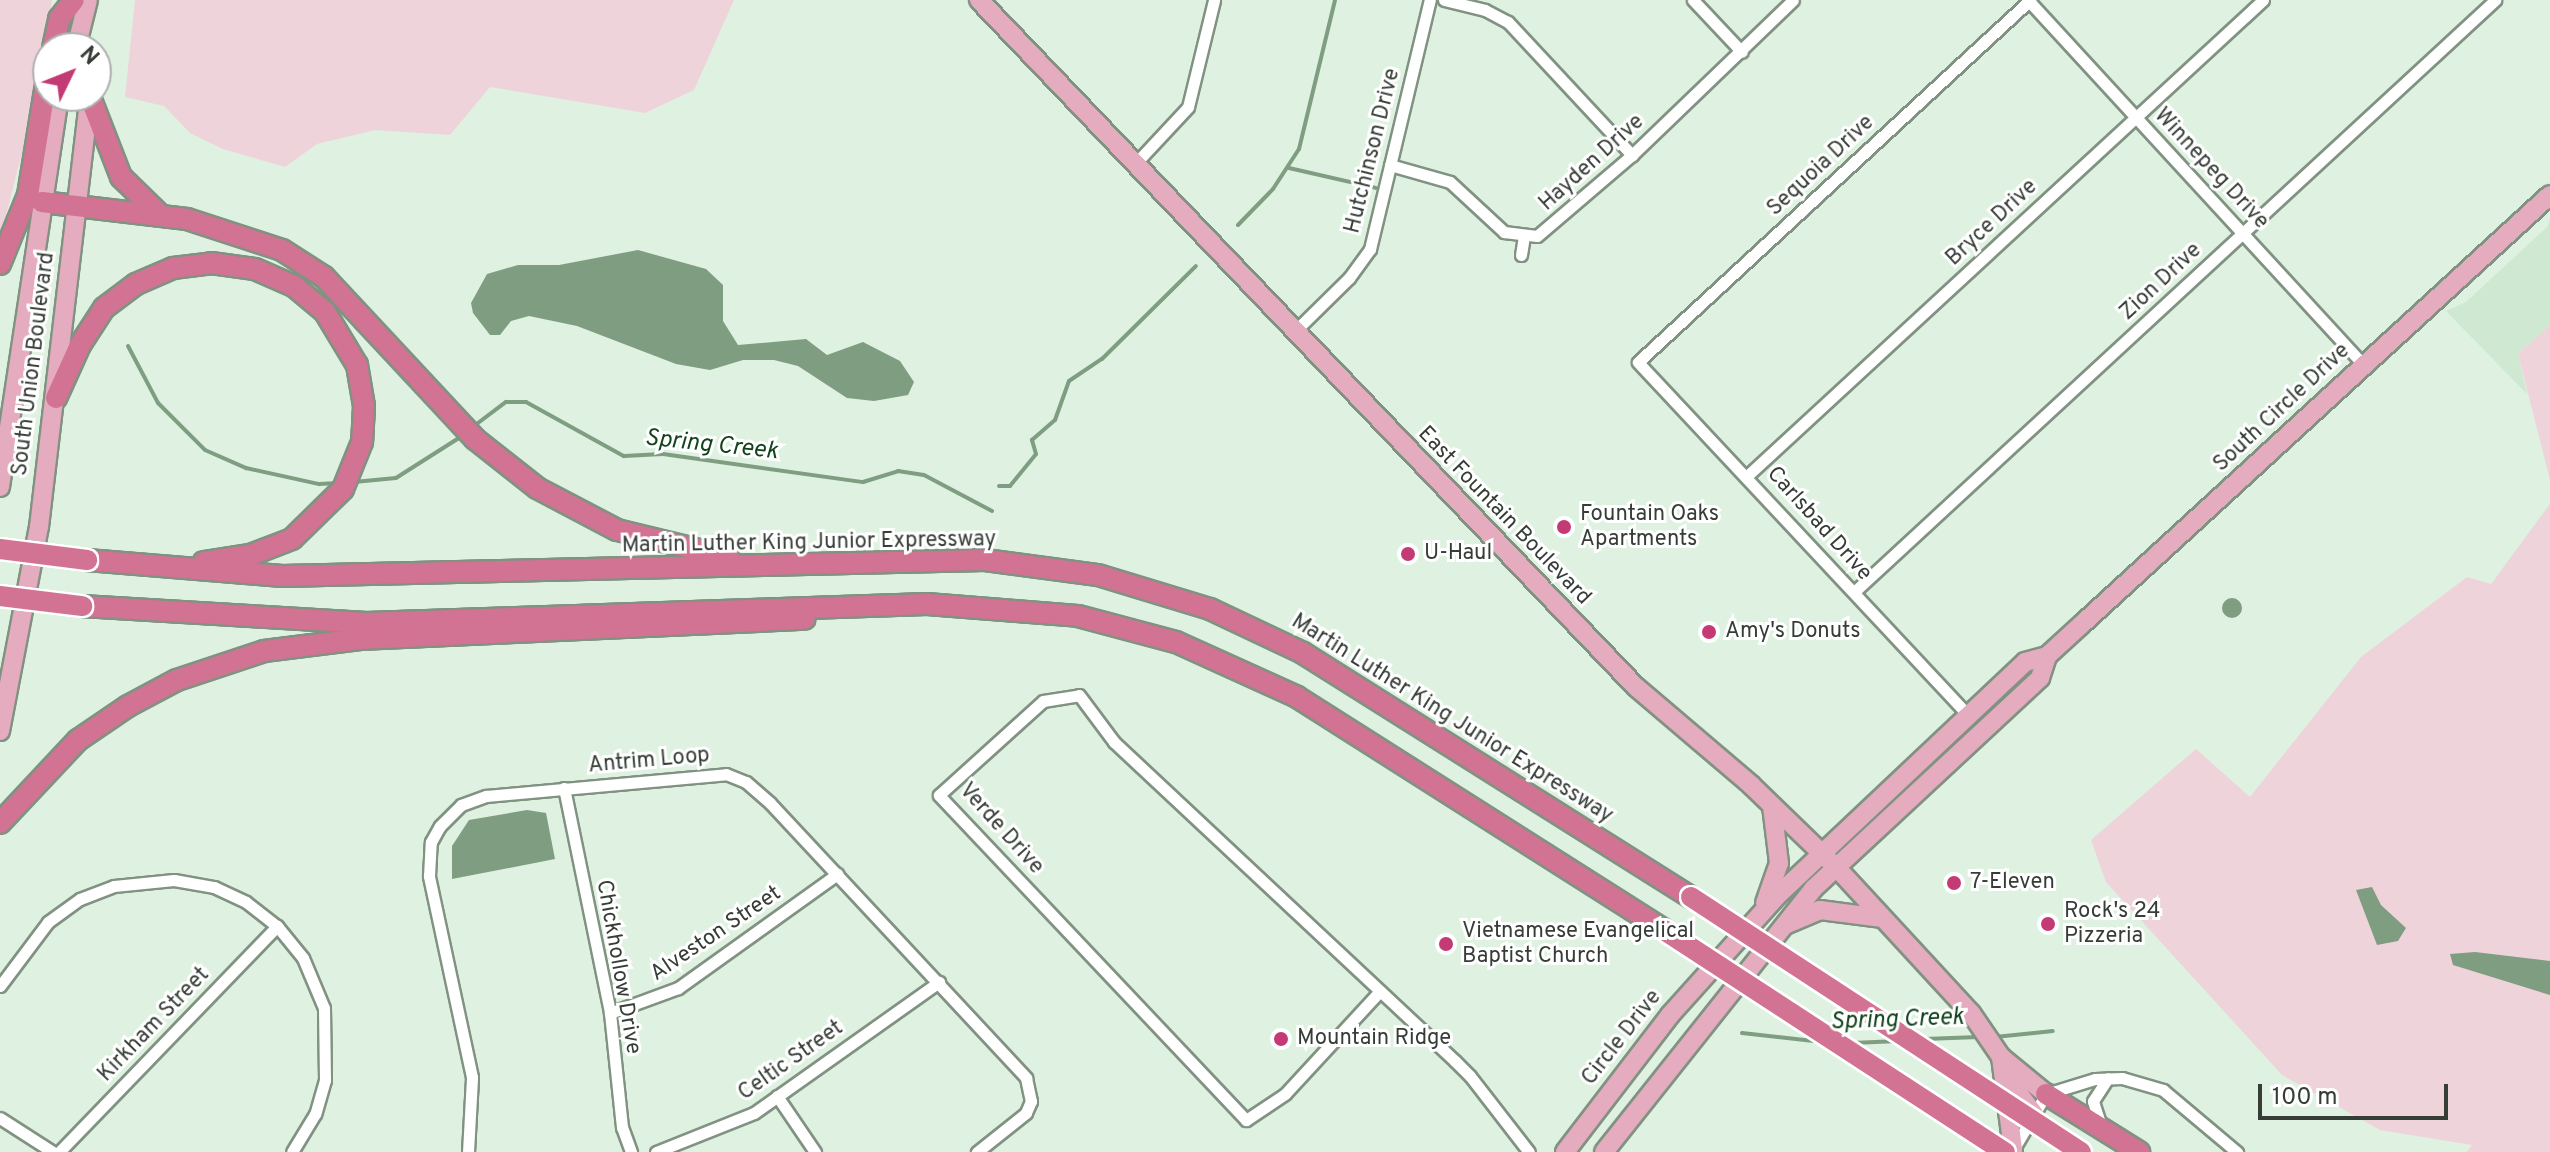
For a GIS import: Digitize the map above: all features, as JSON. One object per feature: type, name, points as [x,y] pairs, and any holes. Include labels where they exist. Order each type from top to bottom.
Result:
[{"type":"highway","points":[[56,32],[59,19],[74,0]]},
{"type":"highway","points":[[0,264],[28,195],[41,112]]},
{"type":"highway","points":[[96,112],[121,177],[159,214]]},
{"type":"highway","points":[[42,202],[159,214],[235,230],[282,250],[324,277],[475,439],[537,488],[617,530],[683,550],[769,564]]},
{"type":"highway","points":[[56,398],[80,345],[104,308],[151,277],[211,263],[274,275],[310,298],[346,342],[362,384],[362,442],[343,489],[316,521],[278,546],[234,558],[154,567]]},
{"type":"highway","name":"Martin Luther King Junior Expressway","points":[[0,549],[154,567],[282,576],[409,576],[985,560],[1076,571],[1173,595],[1257,629],[1334,670],[1691,897],[2081,1152]]},
{"type":"highway","points":[[0,596],[233,619],[366,623],[927,604],[1001,607],[1109,622],[1176,642],[1254,674],[1340,722],[2010,1151]]},
{"type":"highway","points":[[0,823],[78,740],[128,706],[177,680],[264,651],[360,639],[844,616],[927,604]]},
{"type":"highway","points":[[2046,1094],[2139,1152]]},
{"type":"main road","points":[[83,32],[88,0]]},
{"type":"main road","name":"East Fountain Boulevard","points":[[979,0],[1636,687],[1772,806],[1837,868],[1971,1013],[2002,1065],[2010,1151]]},
{"type":"main road","name":"South Union Boulevard","points":[[0,487],[56,112]]},
{"type":"main road","name":"South Union Boulevard","points":[[0,731],[39,527],[88,112]]},
{"type":"main road","name":"South Circle Drive","points":[[1820,853],[2025,662],[2047,656],[2550,195]]},
{"type":"main road","name":"South Circle Drive","points":[[1837,868],[2040,678],[2047,656]]},
{"type":"main road","points":[[1761,912],[1779,863],[1772,806]]},
{"type":"main road","name":"Circle Drive","points":[[1565,1152],[1670,1015],[1761,912],[1820,853]]},
{"type":"main road","points":[[1604,1152],[1779,928],[1837,868]]},
{"type":"main road","points":[[1779,928],[1820,910],[1882,918]]},
{"type":"main road","points":[[2002,1065],[2034,1114]]},
{"type":"main road","name":"East Fountain Boulevard","points":[[2002,1065],[2046,1094]]},
{"type":"street","points":[[1134,165],[1188,107],[1214,0]]},
{"type":"street","name":"Hutchinson Drive","points":[[1294,332],[1349,278],[1370,249],[1430,0]]},
{"type":"street","points":[[1444,0],[1485,10],[1508,22],[1632,155]]},
{"type":"street","points":[[1693,0],[1742,52]]},
{"type":"street","name":"Hayden Drive","points":[[1524,237],[1537,236],[1560,221],[1742,52],[1793,0]]},
{"type":"street","name":"Bryce Drive","points":[[1747,476],[2263,0]]},
{"type":"street","name":"Zion Drive","points":[[1854,592],[2495,0]]},
{"type":"street","name":"Winnepeg Drive","points":[[2029,1],[2364,366]]},
{"type":"street","name":"Sequoia Drive","points":[[1638,362],[2029,1]]},
{"type":"street","points":[[1390,165],[1450,182],[1504,232],[1524,237],[1521,255]]},
{"type":"street","name":"Carlsbad Drive","points":[[1638,362],[1968,715]]},
{"type":"street","name":"Verde Drive","points":[[1380,991],[1285,1094],[1246,1120],[939,795],[1043,701],[1079,695],[1114,742],[1380,991],[1470,1076],[1529,1152]]},
{"type":"street","name":"Antrim Loop","points":[[468,1152],[472,1077],[429,876],[431,842],[447,815],[472,799],[564,788],[736,776],[759,792],[1019,1067],[1030,1089],[1026,1113],[977,1152]]},
{"type":"street","name":"Chickhollow Drive","points":[[564,788],[610,1013],[622,1127],[631,1152]]},
{"type":"street","name":"Alveston Street","points":[[610,1013],[678,988],[837,874]]},
{"type":"street","points":[[0,986],[48,922],[80,899],[133,881],[174,880],[214,887],[246,902],[277,926],[315,981],[328,1043],[321,1098],[292,1152]]},
{"type":"street","name":"Kirkham Street","points":[[56,1152],[277,926]]},
{"type":"street","name":"Celtic Street","points":[[656,1152],[731,1126],[939,982]]},
{"type":"street","points":[[2010,1151],[2046,1094],[2108,1078],[2137,1080],[2163,1090],[2237,1152]]},
{"type":"street","points":[[2102,1128],[2093,1101],[2108,1078]]},
{"type":"street","points":[[777,1096],[815,1152]]},
{"type":"street","points":[[0,1118],[56,1152]]},
{"type":"shaded area","points":[[0,0],[52,0],[46,32],[32,32],[32,108],[0,239]]},
{"type":"shaded area","points":[[135,0],[734,0],[694,90],[645,113],[490,87],[450,135],[375,130],[317,144],[285,167],[223,149],[190,133],[164,106],[125,97]]},
{"type":"shaded area","points":[[2550,219],[2550,325],[2518,354],[2527,394],[2446,311],[2466,302],[2548,226]]},
{"type":"shaded area","points":[[638,250],[706,269],[723,285],[723,321],[738,345],[806,339],[827,355],[863,342],[900,361],[914,382],[908,395],[874,401],[847,398],[798,366],[774,360],[743,360],[710,370],[676,364],[577,326],[529,316],[511,321],[500,335],[490,335],[473,313],[471,303],[487,274],[518,265],[559,265]]},
{"type":"shaded area","points":[[2550,325],[2550,480],[2518,354]]},
{"type":"shaded area","points":[[2550,504],[2550,1152],[2467,1152],[2472,1145],[2380,1130],[2282,1075],[2106,882],[2091,840],[2196,749],[2250,797],[2361,657],[2467,577],[2491,584]]},
{"type":"shaded area","points":[[2232,598],[2239,601],[2242,608],[2239,615],[2232,618],[2225,615],[2222,608],[2225,601]]},
{"type":"shaded area","points":[[527,810],[546,813],[555,859],[452,879],[452,846],[469,820]]},
{"type":"shaded area","points":[[2372,887],[2381,905],[2406,928],[2398,941],[2377,945],[2356,890]]},
{"type":"shaded area","points":[[2475,952],[2550,961],[2550,995],[2453,965],[2450,954]]},
{"type":"waterway","points":[[1238,225],[1273,189],[1299,149],[1335,0]]},
{"type":"waterway","points":[[1289,168],[1376,188]]},
{"type":"waterway","points":[[999,486],[1010,486],[1036,454],[1032,440],[1055,420],[1069,381],[1102,359],[1196,266]]},
{"type":"waterway","name":"Spring Creek","points":[[128,346],[158,403],[205,450],[246,468],[319,484],[338,483]]},
{"type":"waterway","name":"Spring Creek","points":[[474,426],[506,402],[526,402],[624,456],[663,454],[863,482],[898,471],[924,475],[992,511]]},
{"type":"waterway","name":"Spring Creek","points":[[354,482],[396,478],[465,434]]},
{"type":"waterway","name":"Spring Creek","points":[[1995,1037],[2053,1031]]},
{"type":"waterway","name":"Spring Creek","points":[[1742,1033],[1823,1042]]},
{"type":"waterway","name":"Spring Creek","points":[[1924,1039],[1979,1037]]},
{"type":"waterway","name":"Spring Creek","points":[[1852,1043],[1899,1041]]},
{"type":"place","name":"Fountain Oaks Apartments","points":[[1564,527]]},
{"type":"place","name":"U-Haul","points":[[1408,554]]},
{"type":"place","name":"Amy's Donuts","points":[[1709,632]]},
{"type":"place","name":"7-Eleven","points":[[1954,883]]},
{"type":"place","name":"Rock's 24 Pizzeria","points":[[2048,924]]},
{"type":"place","name":"Vietnamese Evangelical Baptist Church","points":[[1446,944]]},
{"type":"place","name":"Mountain Ridge","points":[[1281,1039]]}]
